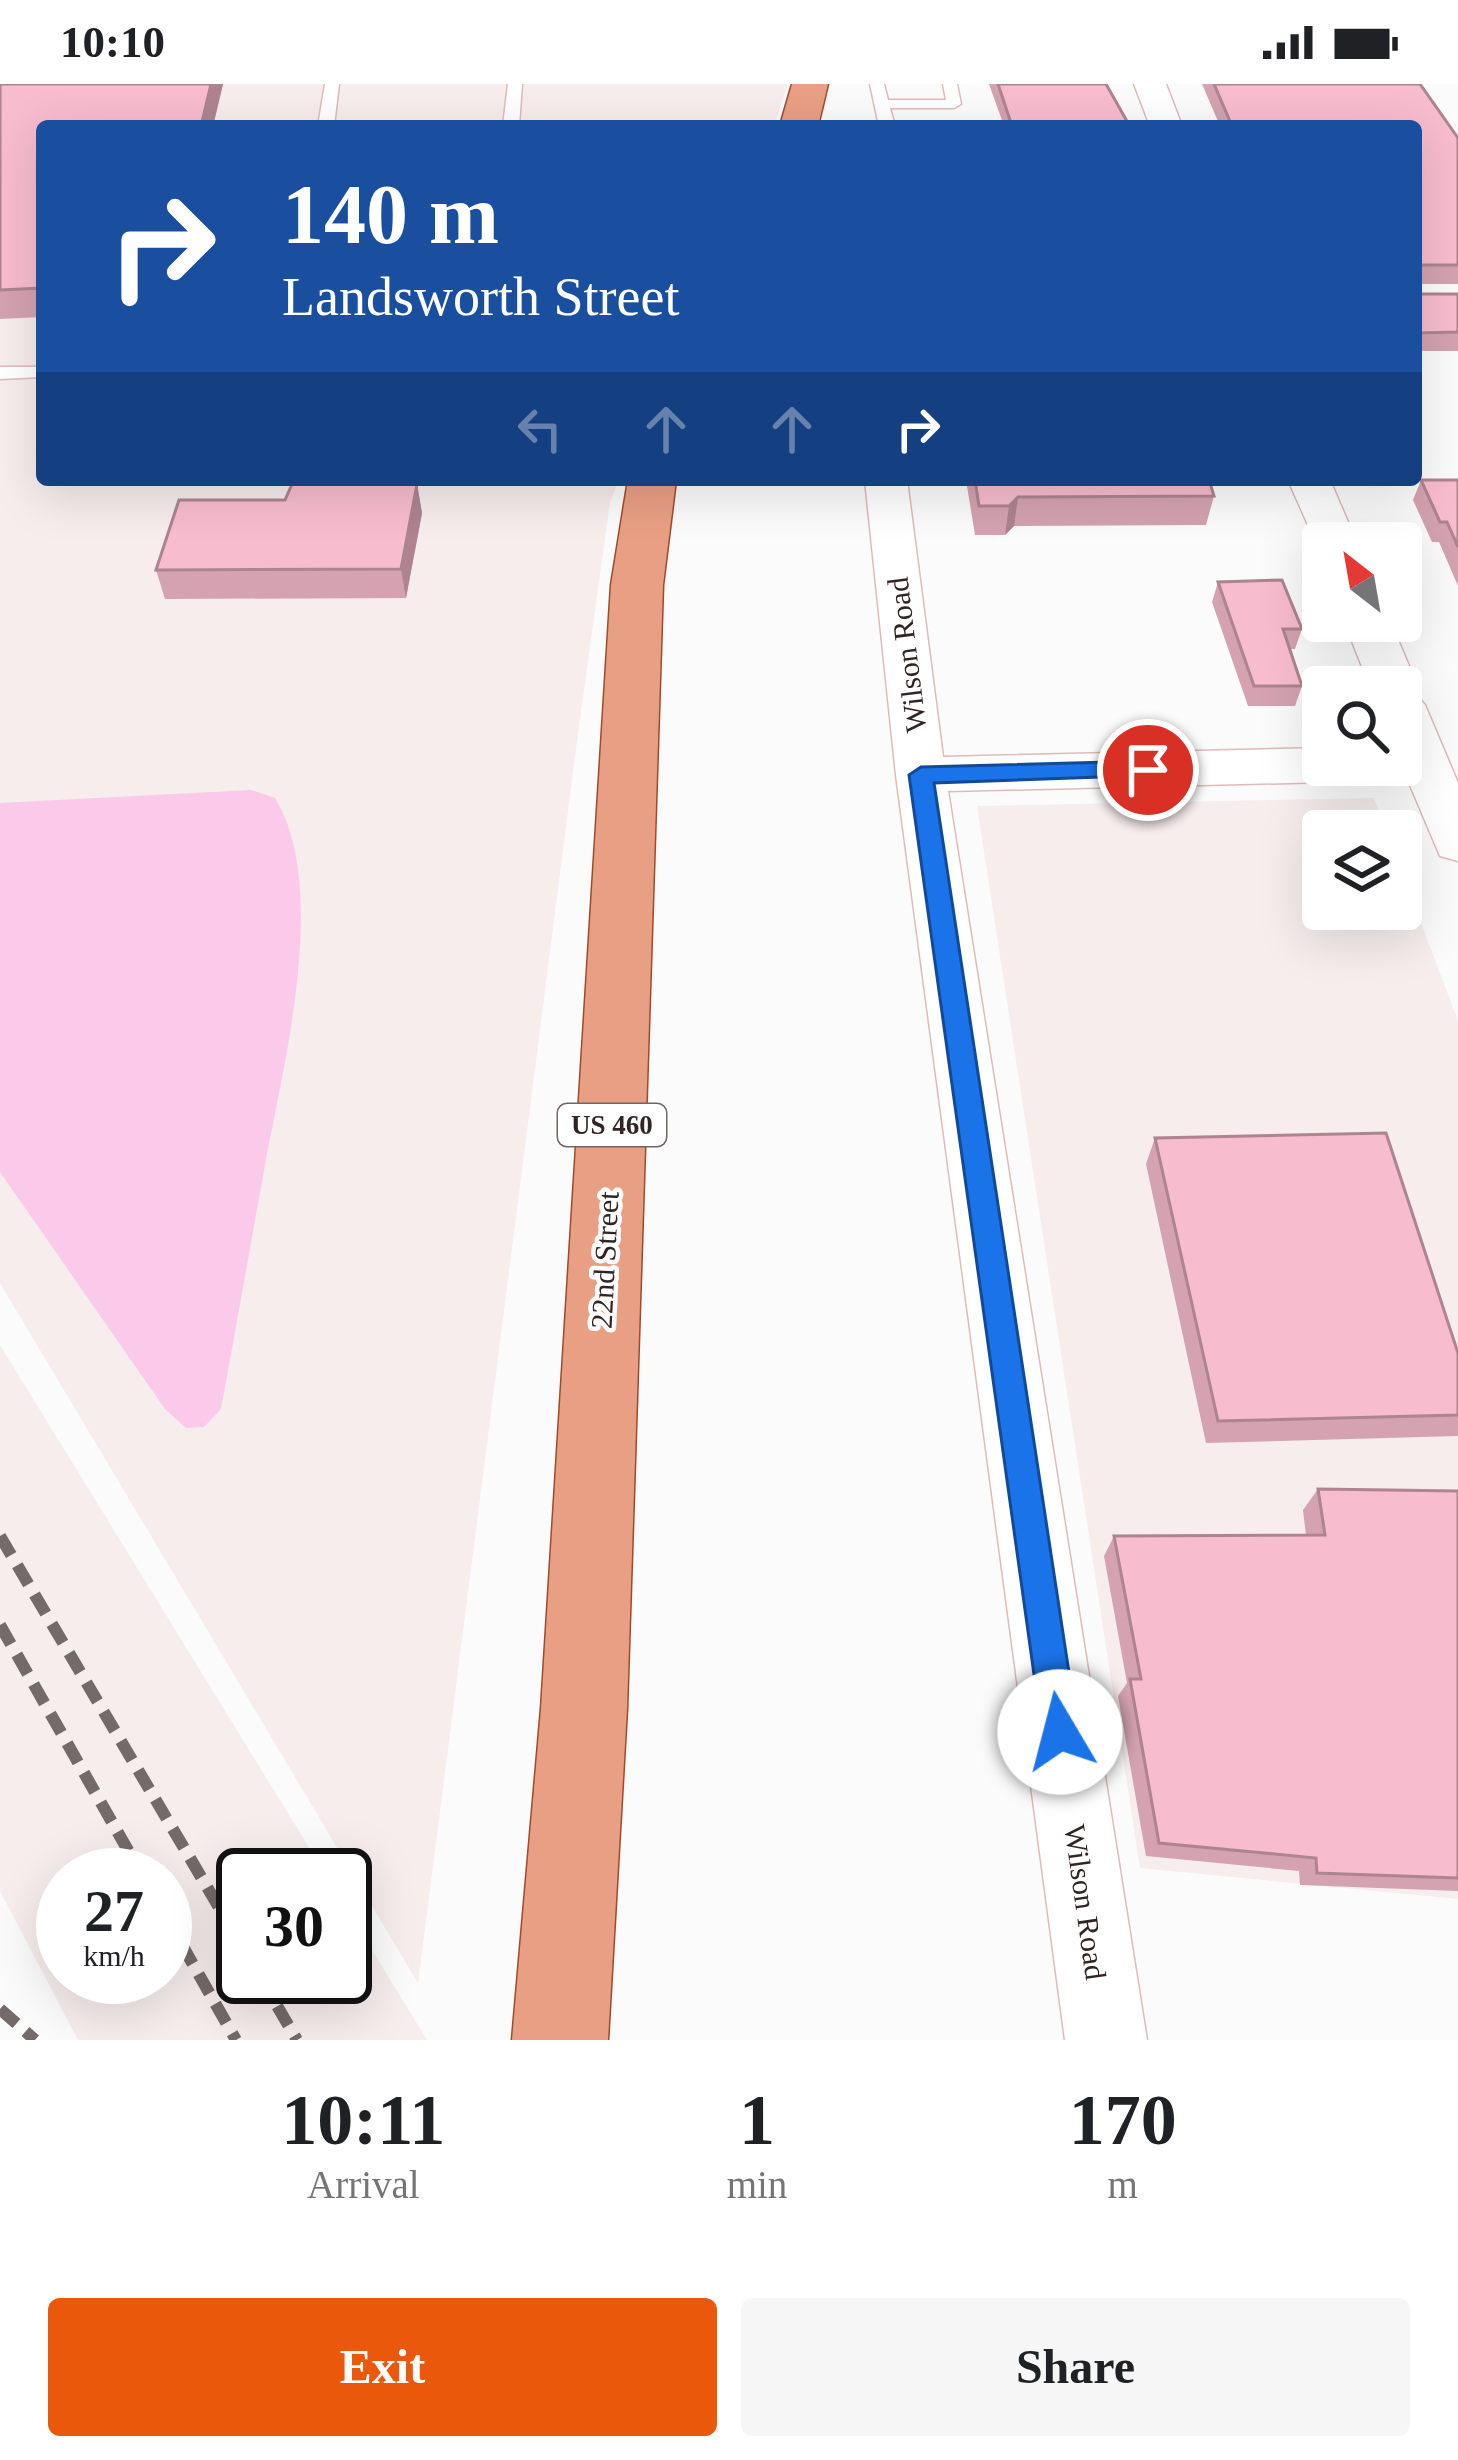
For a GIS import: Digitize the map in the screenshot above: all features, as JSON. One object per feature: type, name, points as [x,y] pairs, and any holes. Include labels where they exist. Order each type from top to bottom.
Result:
[{"type":"main road","points":[[801,120],[810,84]]},
{"type":"main road","name":"22nd Street","points":[[560,2040],[584,1709],[637,585],[651,486]]},
{"type":"street","points":[[1150,84],[1164,120]]},
{"type":"street","name":"Wilson Road","points":[[887,486],[921,775],[1106,2040]]},
{"type":"street","points":[[1311,486],[1326,522]]},
{"type":"street","points":[[1428,762],[1458,842]]},
{"type":"street","points":[[921,775],[1302,766]]},
{"type":"lane","points":[[327,120],[332,84]]},
{"type":"lane","points":[[511,120],[514,84]]},
{"type":"lane","points":[[874,84],[886,120]]},
{"type":"lane","points":[[883,104],[954,104],[950,84]]},
{"type":"lane","points":[[0,373],[36,372]]},
{"type":"shaded area","points":[[0,84],[788,84],[776,120],[36,120],[36,486],[617,486],[610,502],[576,748],[418,1983],[372,1906],[372,1848],[337,1848],[0,1283]]},
{"type":"shaded area","points":[[251,790],[275,798],[291,835],[299,879],[297,978],[221,1409],[204,1427],[186,1428],[165,1409],[0,1172],[0,803]]},
{"type":"shaded area","points":[[1374,798],[1378,810],[1302,810],[1302,930],[1422,930],[1422,926],[1458,1021],[1458,1899],[1140,1868],[977,806]]},
{"type":"shaded area","points":[[0,1345],[309,1848],[216,1848],[216,2004],[372,2004],[372,1950],[427,2040],[78,2040],[59,2004],[192,2004],[192,1848],[36,1848],[36,1960],[0,1891]]},
{"type":"building","points":[[0,84],[211,84],[202,120],[36,120],[36,288],[0,290]]},
{"type":"building","points":[[998,84],[1106,84],[1126,120],[1010,120]]},
{"type":"building","points":[[1214,84],[1420,84],[1458,138],[1458,265],[1422,265],[1422,120],[1229,120]]},
{"type":"building","points":[[1422,294],[1458,294],[1458,332],[1422,333]]},
{"type":"building","points":[[1422,480],[1458,480],[1458,547],[1447,522],[1440,522]]},
{"type":"building","points":[[291,486],[417,486],[401,569],[156,570],[179,500],[285,500]]},
{"type":"building","points":[[976,486],[1211,486],[1214,496],[1018,497],[1009,506],[979,506]]},
{"type":"building","points":[[1282,580],[1302,629],[1283,629],[1302,686],[1254,686],[1218,582]]},
{"type":"building","points":[[1386,1133],[1458,1353],[1458,1415],[1218,1421],[1155,1138]]},
{"type":"building","points":[[1318,1489],[1458,1491],[1458,1878],[1317,1873],[1316,1858],[1159,1843],[1130,1679],[1141,1679],[1114,1536],[1325,1535]]},
{"type":"railway","points":[[0,1536],[216,1902]]},
{"type":"railway","points":[[0,1625],[127,1848]]},
{"type":"railway","points":[[192,1963],[236,2040]]},
{"type":"railway","points":[[276,2004],[297,2040]]},
{"type":"railway","points":[[0,2009],[35,2040]]},
{"type":"route","points":[[1060,1732],[921,775],[1148,770]]}]
